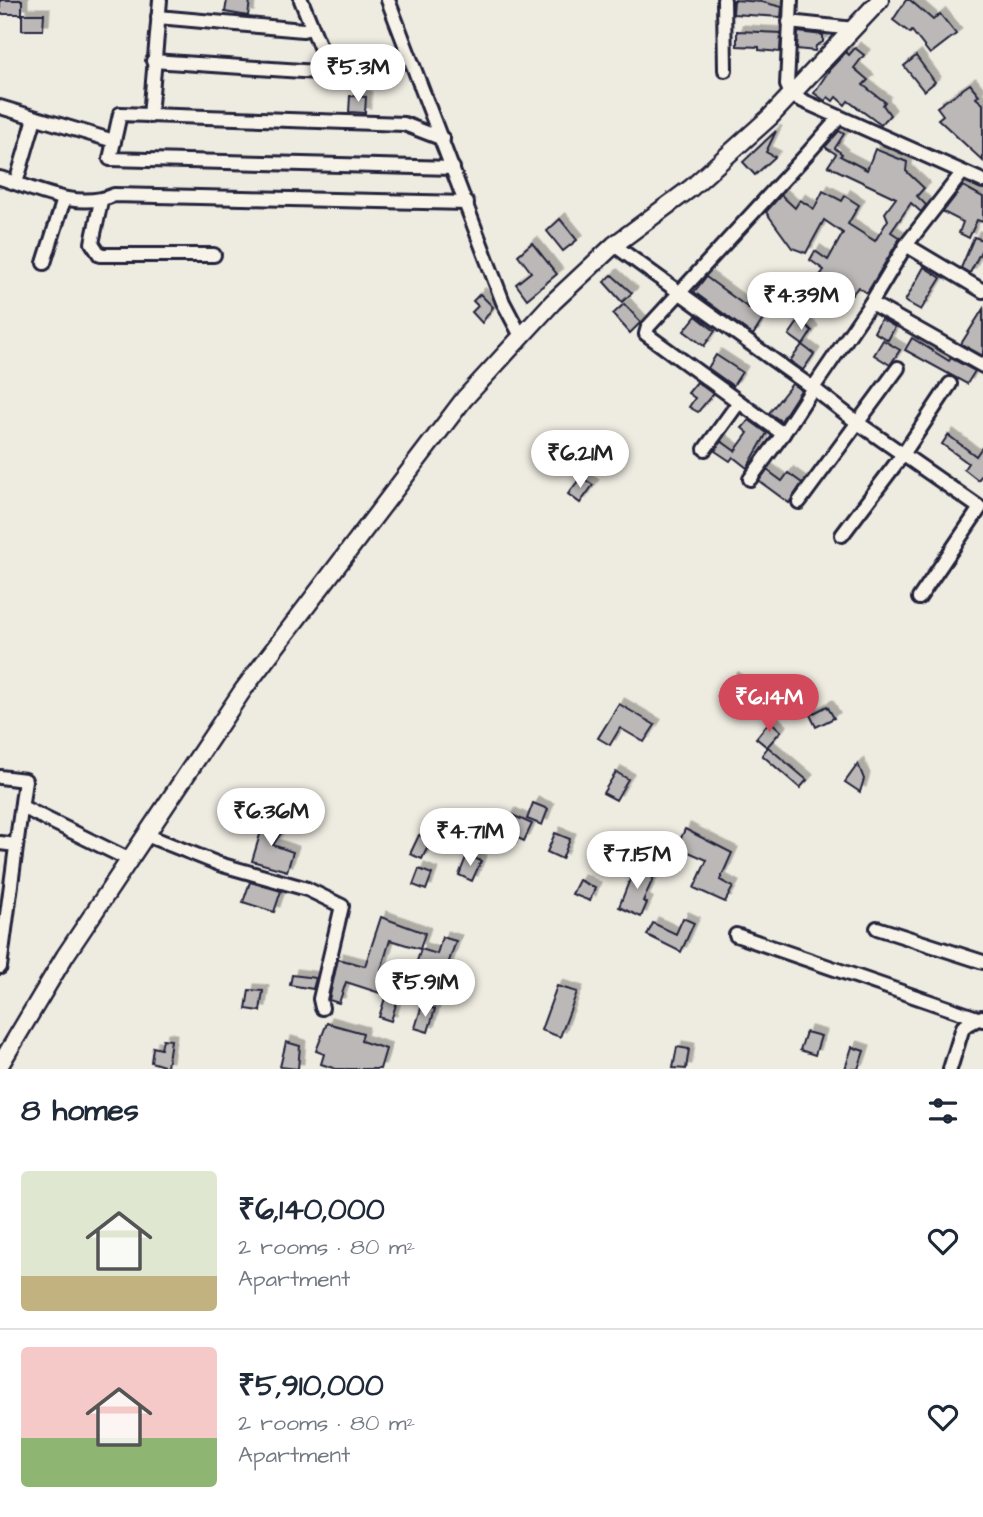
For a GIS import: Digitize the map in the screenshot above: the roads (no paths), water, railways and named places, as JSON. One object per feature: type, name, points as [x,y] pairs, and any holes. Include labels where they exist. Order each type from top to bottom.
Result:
[{"type":"street","points":[[150,116],[160,0]]},
{"type":"street","points":[[153,61],[317,72],[327,64],[301,0]]},
{"type":"street","points":[[388,0],[503,302],[522,336]]},
{"type":"street","points":[[724,0],[725,70]]},
{"type":"street","points":[[791,0],[787,85],[792,96],[838,119],[983,181]]},
{"type":"street","points":[[0,1065],[65,956],[243,690],[464,399],[522,336],[614,244],[691,188],[792,96],[880,0]]},
{"type":"street","points":[[158,17],[303,30],[312,28]]},
{"type":"street","points":[[789,22],[854,29]]},
{"type":"street","points":[[0,107],[114,141]]},
{"type":"street","points":[[443,139],[404,124],[120,114],[110,159],[453,167]]},
{"type":"street","points":[[16,183],[35,118]]},
{"type":"street","points":[[783,434],[646,334],[648,327],[817,146],[838,119]]},
{"type":"street","points":[[750,480],[872,303],[906,245],[962,173]]},
{"type":"street","points":[[0,178],[64,199],[101,201],[114,195],[467,203]]},
{"type":"street","points":[[44,262],[64,199]]},
{"type":"street","points":[[101,201],[92,243],[100,255],[214,255]]},
{"type":"street","points":[[614,244],[858,423],[980,508],[919,598]]},
{"type":"street","points":[[906,245],[983,291]]},
{"type":"street","points":[[872,303],[983,366]]},
{"type":"street","points":[[799,502],[898,368]]},
{"type":"street","points":[[842,536],[904,453],[950,384]]},
{"type":"street","points":[[705,449],[739,402]]},
{"type":"street","points":[[0,777],[25,780],[3,914],[0,967]]},
{"type":"street","points":[[22,807],[130,860]]},
{"type":"street","points":[[146,835],[219,864],[307,889],[342,906],[320,999],[322,1008]]},
{"type":"street","points":[[0,843],[16,845]]},
{"type":"street","points":[[877,928],[983,962]]},
{"type":"street","points":[[736,935],[983,1018]]},
{"type":"street","points":[[950,1069],[963,1027],[983,1018]]}]
